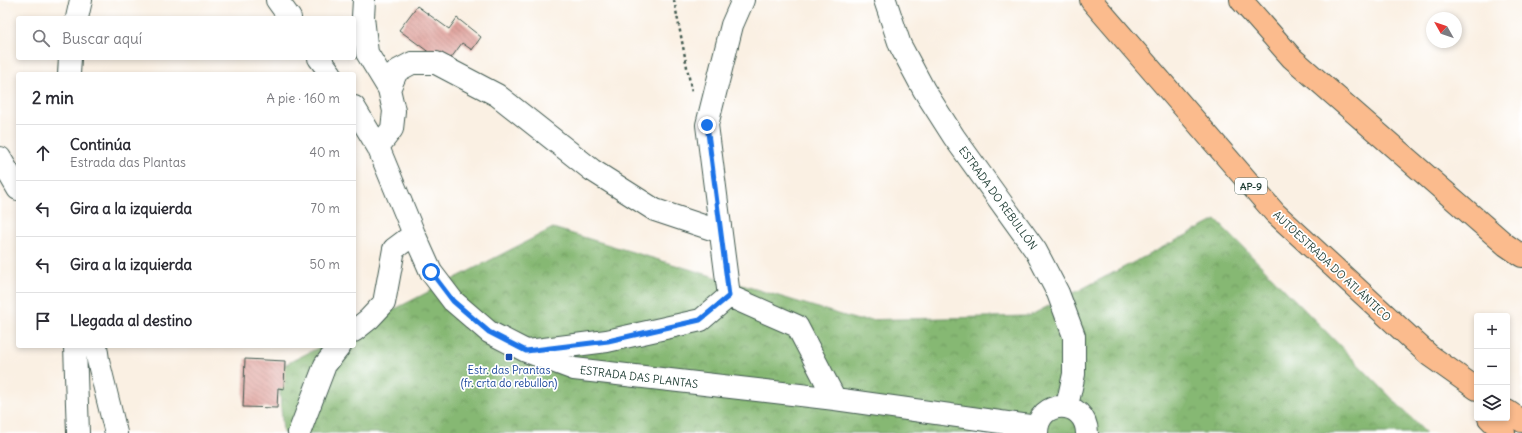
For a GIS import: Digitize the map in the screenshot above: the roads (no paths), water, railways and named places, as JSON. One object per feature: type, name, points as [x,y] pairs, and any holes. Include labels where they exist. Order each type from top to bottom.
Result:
[{"type":"highway","name":"AUTOESTRADA DO ATLÁNTICO","points":[[1091,0],[1275,213],[1429,355],[1474,387]]},
{"type":"highway","points":[[1241,0],[1292,58],[1506,245],[1522,256]]},
{"type":"highway","points":[[1429,355],[1474,402]]},
{"type":"highway","points":[[1510,413],[1522,421]]},
{"type":"highway","points":[[1492,421],[1504,433]]},
{"type":"street","points":[[77,16],[81,0]]},
{"type":"street","points":[[277,0],[289,16]]},
{"type":"street","points":[[364,0],[363,17],[367,53],[389,89],[394,111],[392,129],[378,147]]},
{"type":"street","points":[[729,296],[707,125],[732,25],[743,0]]},
{"type":"street","name":"ESTRADA DO REBULLÓN","points":[[885,0],[900,44],[924,90],[954,137],[1036,251],[1058,293],[1074,336],[1074,374],[1067,406]]},
{"type":"street","points":[[69,72],[70,60]]},
{"type":"street","points":[[320,60],[330,72]]},
{"type":"street","points":[[389,89],[397,72],[412,63],[436,63],[497,95],[592,170],[655,210],[712,229],[720,229]]},
{"type":"street","name":"ESTRADA DAS PLANTAS","points":[[356,110],[378,147],[431,272],[453,301],[489,332],[526,351],[574,369],[835,399],[1037,430]]},
{"type":"street","points":[[0,158],[16,186]]},
{"type":"street","points":[[356,329],[384,303],[394,249],[414,234]]},
{"type":"street","points":[[526,351],[608,341],[700,320],[729,296]]},
{"type":"street","points":[[729,296],[797,326],[835,399]]},
{"type":"street","points":[[75,348],[78,433]]},
{"type":"street","points":[[96,348],[116,433]]},
{"type":"street","points":[[299,433],[325,366],[338,348]]},
{"type":"street","points":[[1037,430],[1038,421],[1043,414],[1058,406],[1067,406],[1082,415],[1086,423],[1087,433]]},
{"type":"place","name":"Estr. das Prantas (fr. crta do rebullon)","points":[[509,357]]}]
